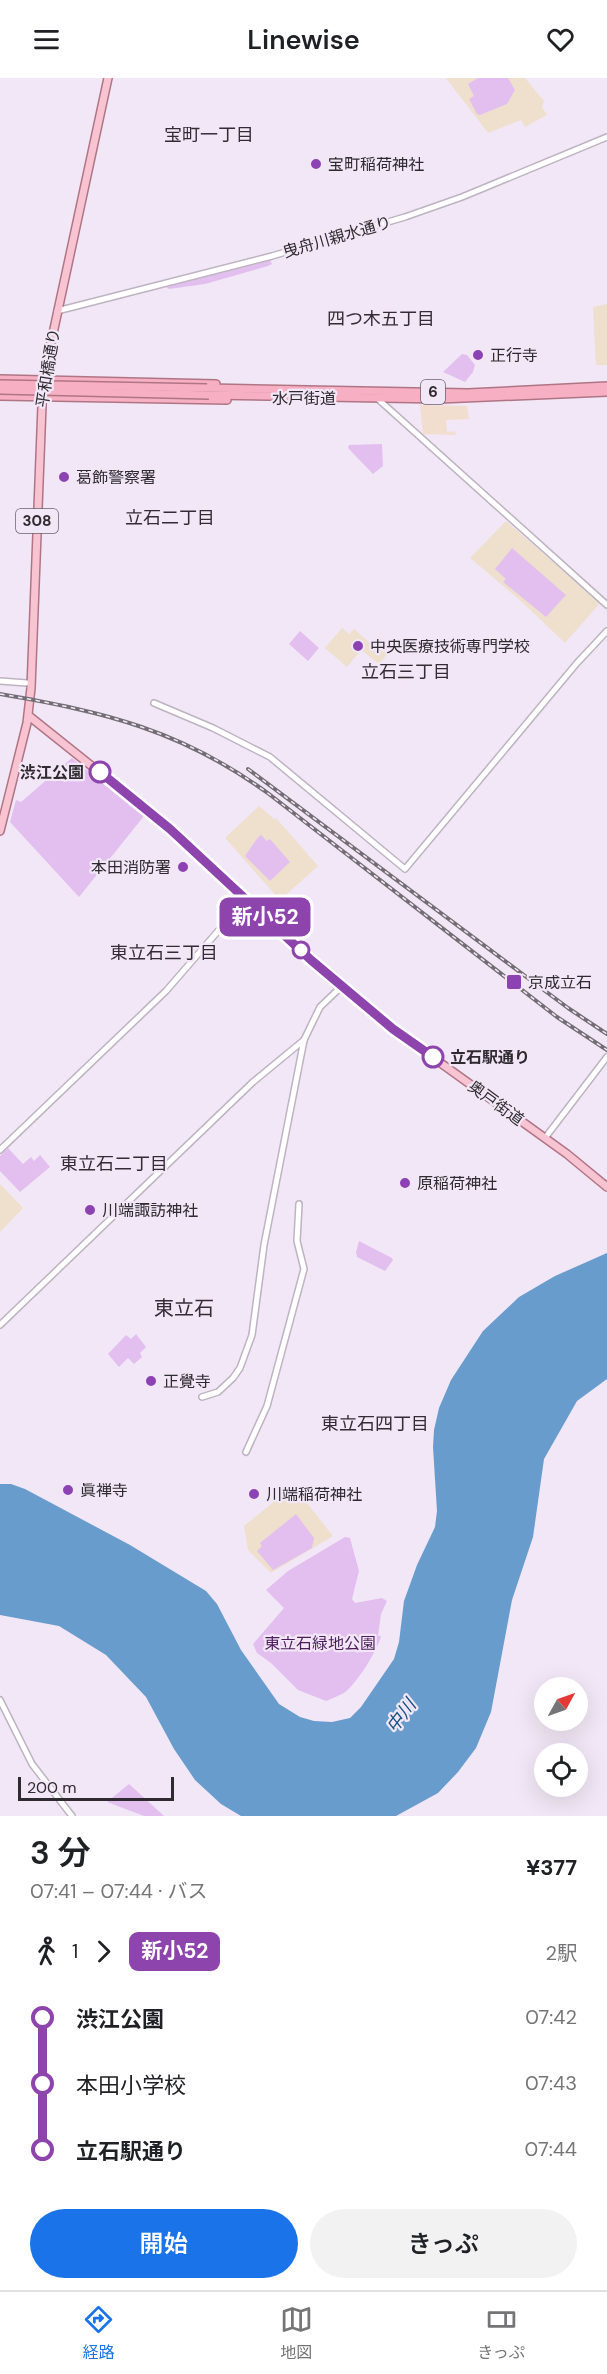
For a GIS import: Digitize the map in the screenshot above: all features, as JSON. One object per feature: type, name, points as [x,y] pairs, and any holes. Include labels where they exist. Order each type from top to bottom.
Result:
[{"type":"highway","points":[[0,379],[202,383],[259,389]]},
{"type":"highway","name":"水戸街道","points":[[0,384],[208,392],[260,398],[378,399]]},
{"type":"highway","name":"水戸街道","points":[[389,394],[468,393],[607,386]]},
{"type":"highway","name":"水戸街道","points":[[0,390],[208,392],[259,389],[371,392],[467,399],[607,392]]},
{"type":"highway","points":[[371,392],[378,399],[389,394]]},
{"type":"highway","points":[[0,396],[211,401],[260,398]]},
{"type":"main road","name":"平和橋通り","points":[[0,831],[28,716],[28,687],[33,671],[31,663],[43,380],[108,78]]},
{"type":"main road","name":"奥戸街道","points":[[28,716],[163,823],[245,900],[398,1032],[545,1138],[607,1187]]},
{"type":"street","name":"曳舟川親水通り","points":[[57,311],[272,256],[415,214],[607,137]]},
{"type":"street","points":[[378,399],[607,605]]},
{"type":"street","points":[[154,703],[213,728],[270,757],[405,869],[562,680],[607,631]]},
{"type":"street","points":[[0,681],[28,687]]},
{"type":"street","points":[[0,1150],[166,991],[245,900]]},
{"type":"street","points":[[202,1397],[218,1392],[233,1378],[240,1368],[252,1335],[264,1245],[304,1040],[320,1007],[342,986]]},
{"type":"street","points":[[0,1325],[253,1082],[304,1040]]},
{"type":"street","points":[[545,1138],[607,1057]]},
{"type":"street","points":[[246,1452],[265,1413],[304,1269],[297,1243],[299,1204]]},
{"type":"street","points":[[0,1700],[32,1764],[72,1816]]},
{"type":"shaded area","points":[[446,78],[525,78],[544,101],[542,107],[547,115],[525,127],[521,120],[488,133]]},
{"type":"shaded area","points":[[607,304],[607,365],[596,365],[593,307]]},
{"type":"shaded area","points":[[420,405],[467,406],[469,419],[446,420],[447,432],[455,431],[456,435],[423,434]]},
{"type":"shaded area","points":[[506,521],[600,603],[565,643],[521,601],[470,558]]},
{"type":"shaded area","name":"中央医療技術専門学校","points":[[342,628],[349,634],[354,629],[371,644],[378,636],[392,648],[379,664],[361,650],[347,667],[325,648]]},
{"type":"shaded area","points":[[259,806],[274,819],[276,818],[318,866],[280,900],[225,838]]},
{"type":"shaded area","points":[[0,1184],[23,1208],[0,1232]]},
{"type":"shaded area","points":[[279,1492],[287,1496],[293,1492],[299,1493],[333,1536],[271,1573],[248,1550],[244,1526],[276,1500]]},
{"type":"green space","points":[[478,78],[508,78],[515,90],[507,104],[480,115],[477,114],[469,99],[474,96],[468,84]]},
{"type":"green space","points":[[270,260],[272,264],[268,266],[205,284],[169,289],[166,287]]},
{"type":"green space","points":[[462,354],[467,355],[475,365],[473,372],[465,382],[443,372]]},
{"type":"green space","points":[[382,444],[383,466],[373,474],[348,448],[349,445]]},
{"type":"green space","points":[[512,548],[566,595],[546,617],[503,582],[506,579],[495,569]]},
{"type":"green space","points":[[300,631],[319,648],[308,661],[289,644]]},
{"type":"green space","name":"渋江公園","points":[[72,758],[144,816],[79,897],[10,822],[16,800],[21,802]]},
{"type":"green space","points":[[261,835],[267,841],[270,839],[290,862],[270,881],[245,856]]},
{"type":"green space","points":[[8,1148],[23,1164],[31,1157],[34,1161],[40,1155],[50,1167],[20,1192],[0,1171],[0,1156]]},
{"type":"green space","points":[[359,1241],[392,1258],[393,1260],[385,1271],[357,1257]]},
{"type":"green space","points":[[136,1334],[146,1347],[140,1353],[142,1357],[134,1364],[128,1358],[119,1367],[108,1354],[126,1335],[131,1339]]},
{"type":"green space","points":[[296,1514],[314,1538],[312,1548],[273,1570],[257,1551],[262,1546],[260,1543]]},
{"type":"green space","name":"東立石緑地公園","points":[[345,1537],[350,1538],[359,1571],[352,1599],[355,1603],[382,1598],[387,1601],[381,1614],[378,1636],[381,1636],[371,1658],[349,1689],[326,1701],[298,1690],[271,1663],[257,1653],[253,1644],[284,1608],[266,1590],[288,1571]]},
{"type":"green space","points":[[129,1784],[164,1816],[144,1816],[107,1802]]},
{"type":"water","name":"中川","points":[[607,1253],[607,1379],[577,1401],[544,1459],[533,1537],[512,1600],[491,1712],[476,1748],[438,1793],[396,1816],[241,1816],[221,1804],[195,1780],[174,1749],[146,1697],[106,1655],[59,1626],[0,1615],[0,1484],[11,1484],[25,1489],[130,1545],[206,1591],[217,1604],[241,1650],[279,1704],[300,1717],[314,1721],[332,1722],[350,1718],[361,1707],[394,1659],[399,1642],[404,1601],[417,1565],[435,1527],[437,1511],[434,1430],[439,1408],[451,1380],[483,1331],[519,1297],[555,1276]]},
{"type":"railway","points":[[0,694],[74,708],[141,727],[205,754],[236,772],[269,794],[557,1017],[607,1050]]},
{"type":"railway","points":[[248,769],[568,1008],[607,1034]]},
{"type":"bus line","name":"新小52","points":[[100,772],[170,829],[311,960],[393,1029],[433,1057]]},
{"type":"place","name":"宝町稲荷神社","points":[[316,164]]},
{"type":"place","name":"正行寺","points":[[478,355]]},
{"type":"place","name":"葛飾警察署","points":[[64,477]]},
{"type":"place","name":"中央医療技術専門学校","points":[[358,646]]},
{"type":"place","name":"渋江公園","points":[[100,772]]},
{"type":"place","name":"本田消防署","points":[[183,867]]},
{"type":"place","name":"京成立石","points":[[514,982]]},
{"type":"place","name":"立石駅通り","points":[[433,1057]]},
{"type":"place","name":"原稲荷神社","points":[[405,1183]]},
{"type":"place","name":"川端諏訪神社","points":[[90,1210]]},
{"type":"place","name":"正覺寺","points":[[151,1381]]},
{"type":"place","name":"眞禅寺","points":[[68,1490]]},
{"type":"place","name":"川端稲荷神社","points":[[254,1494]]},
{"type":"district","name":"宝町一丁目","points":[[209,135]]},
{"type":"district","name":"四つ木五丁目","points":[[381,319]]},
{"type":"district","name":"立石二丁目","points":[[170,518]]},
{"type":"district","name":"立石三丁目","points":[[406,672]]},
{"type":"district","name":"東立石三丁目","points":[[164,953]]},
{"type":"district","name":"東立石二丁目","points":[[114,1164]]},
{"type":"district","name":"東立石","points":[[184,1308]]},
{"type":"district","name":"東立石四丁目","points":[[375,1424]]}]
